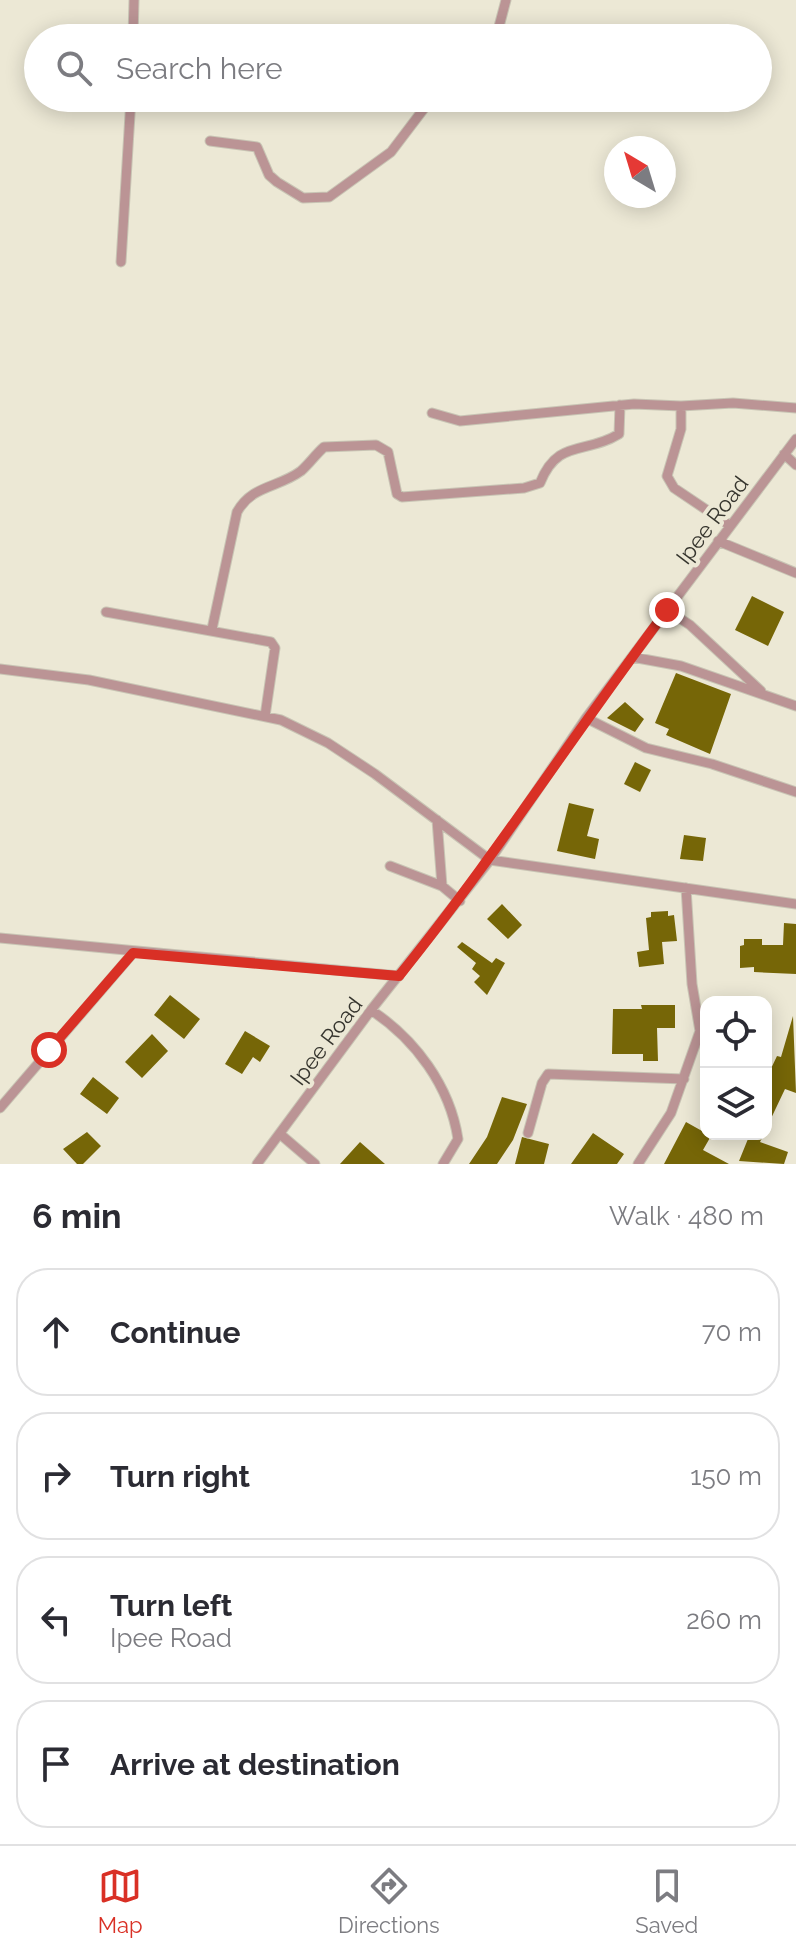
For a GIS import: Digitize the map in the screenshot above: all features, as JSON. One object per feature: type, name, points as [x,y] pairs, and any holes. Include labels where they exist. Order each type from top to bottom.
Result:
[{"type":"street","points":[[133,24],[134,0]]},
{"type":"street","points":[[500,24],[506,0]]},
{"type":"street","points":[[121,262],[130,112]]},
{"type":"street","points":[[210,141],[257,147],[269,175],[303,198],[317,200],[342,190],[391,152],[421,112]]},
{"type":"street","points":[[432,413],[460,421],[620,405],[733,403],[796,408]]},
{"type":"street","points":[[212,629],[237,512],[243,502],[256,490],[300,471],[324,447],[376,445],[381,448],[390,458],[397,494],[402,497],[524,488],[540,483],[550,461],[558,455],[619,434],[620,405]]},
{"type":"street","points":[[681,406],[681,429],[667,476],[674,488],[729,525]]},
{"type":"street","name":"Ipee Road","points":[[257,1164],[371,1010],[460,901],[586,718],[796,439]]},
{"type":"street","points":[[784,454],[796,465]]},
{"type":"street","points":[[718,541],[796,573]]},
{"type":"street","points":[[667,610],[690,625],[762,692]]},
{"type":"street","points":[[106,612],[271,642],[275,648],[265,716]]},
{"type":"street","points":[[632,657],[681,666],[796,706]]},
{"type":"street","points":[[0,669],[89,680],[265,716],[328,743],[490,860],[796,904]]},
{"type":"street","points":[[586,718],[646,748],[712,764],[796,792]]},
{"type":"street","points":[[437,820],[442,886]]},
{"type":"street","points":[[390,866],[442,886],[460,901]]},
{"type":"street","points":[[638,1164],[671,1113],[700,1031],[692,984],[686,888]]},
{"type":"street","points":[[0,938],[399,976]]},
{"type":"street","points":[[0,1108],[133,953]]},
{"type":"street","points":[[371,1010],[394,1025],[428,1065],[441,1087],[458,1139],[443,1164]]},
{"type":"street","points":[[528,1133],[542,1083],[548,1074],[684,1079]]},
{"type":"street","points":[[280,1134],[315,1164]]},
{"type":"building","points":[[752,596],[784,612],[768,646],[735,630]]},
{"type":"building","points":[[676,673],[731,694],[710,754],[666,735],[669,729],[655,723]]},
{"type":"building","points":[[625,702],[644,719],[635,732],[607,718]]},
{"type":"building","points":[[635,762],[651,770],[640,792],[624,784]]},
{"type":"building","points":[[569,803],[594,809],[587,836],[599,839],[595,859],[557,851]]},
{"type":"building","points":[[684,835],[706,838],[703,861],[680,859]]},
{"type":"building","points":[[502,904],[522,925],[508,939],[487,919]]},
{"type":"building","points":[[668,911],[668,916],[674,915],[677,941],[662,942],[664,964],[639,967],[637,952],[649,950],[646,918],[651,917],[651,912]]},
{"type":"building","points":[[784,923],[796,924],[796,974],[754,972],[754,967],[740,968],[740,946],[744,945],[744,939],[762,939],[762,945],[783,945]]},
{"type":"building","points":[[462,942],[492,963],[496,958],[505,963],[487,995],[474,982],[480,976],[472,969],[476,963],[457,947]]},
{"type":"building","points":[[170,995],[200,1019],[184,1039],[154,1015]]},
{"type":"building","points":[[641,1005],[675,1005],[675,1028],[657,1028],[658,1061],[643,1061],[643,1054],[612,1054],[613,1009],[642,1009]]},
{"type":"building","points":[[793,1016],[796,1093],[785,1089],[772,1116],[772,1066],[777,1056],[781,1057]]},
{"type":"building","points":[[245,1031],[270,1046],[260,1062],[253,1057],[242,1074],[225,1064]]},
{"type":"building","points":[[152,1034],[168,1051],[142,1078],[125,1062]]},
{"type":"building","points":[[93,1077],[119,1098],[107,1114],[80,1094]]},
{"type":"building","points":[[502,1097],[527,1104],[513,1140],[497,1164],[469,1164],[487,1137]]},
{"type":"building","points":[[686,1122],[700,1130],[700,1140],[709,1140],[703,1150],[729,1164],[664,1164]]},
{"type":"building","points":[[87,1132],[101,1146],[83,1164],[77,1164],[63,1149]]},
{"type":"building","points":[[593,1133],[624,1154],[617,1164],[571,1164]]},
{"type":"building","points":[[522,1137],[549,1144],[544,1164],[515,1164]]},
{"type":"building","points":[[748,1140],[761,1140],[788,1152],[784,1164],[739,1161]]},
{"type":"building","points":[[360,1142],[385,1164],[340,1164]]},
{"type":"route","points":[[49,1050],[133,953],[399,976],[460,901],[586,718],[667,610]]}]
